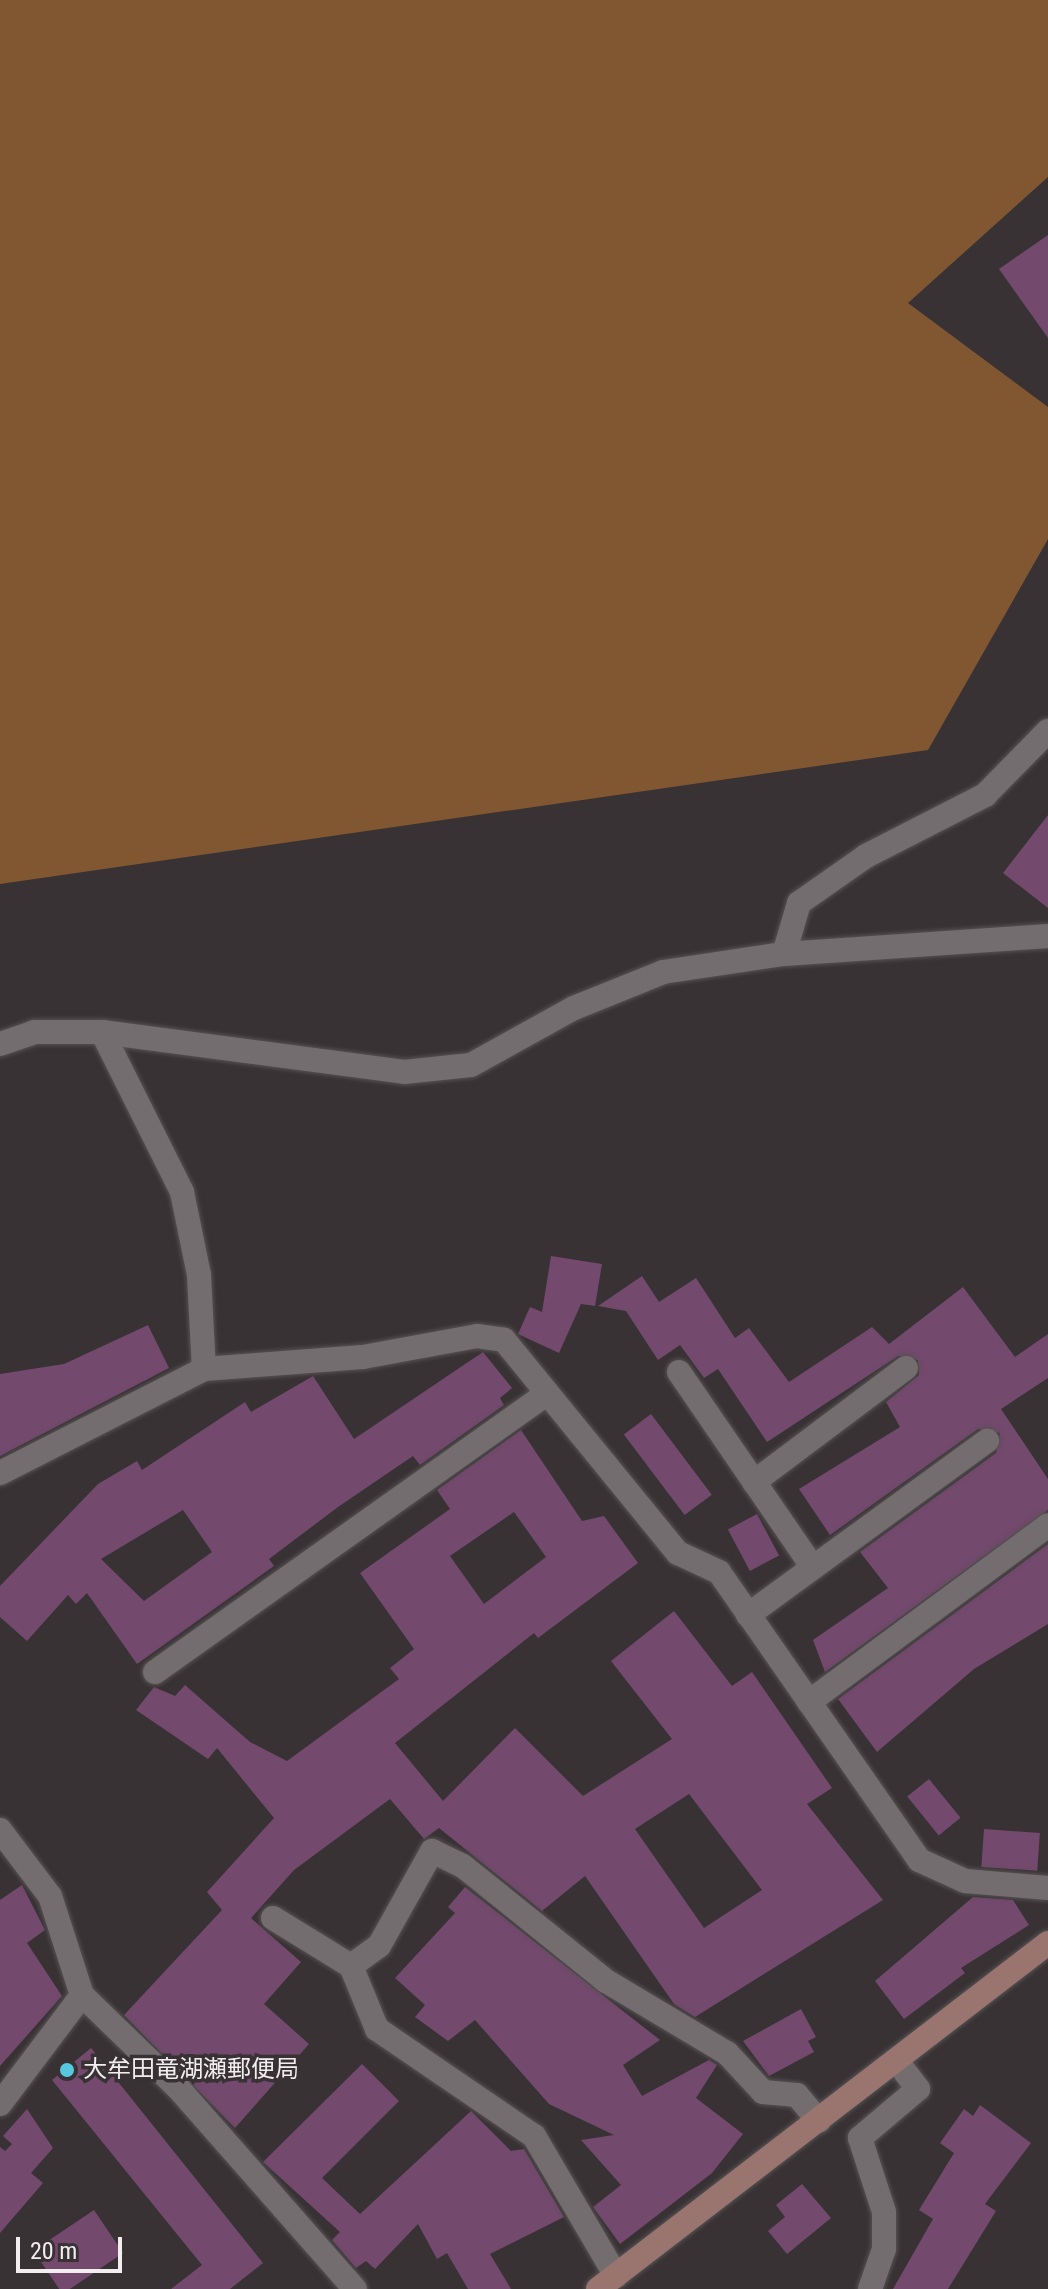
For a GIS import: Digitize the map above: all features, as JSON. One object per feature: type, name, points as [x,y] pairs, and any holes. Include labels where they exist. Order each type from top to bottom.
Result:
[{"type":"street","points":[[784,954],[799,903],[866,856],[985,795],[1048,731]]},
{"type":"street","points":[[0,1044],[34,1032],[102,1032],[404,1072],[471,1065],[574,1008],[663,972],[784,954],[1048,936]]},
{"type":"street","points":[[102,1032],[182,1192],[199,1275],[204,1369]]},
{"type":"street","points":[[0,1473],[204,1369],[363,1357],[477,1336],[504,1340],[678,1553],[719,1572],[919,1860],[965,1881],[1048,1888]]},
{"type":"street","points":[[754,1482],[906,1368]]},
{"type":"street","points":[[679,1372],[813,1568]]},
{"type":"street","points":[[155,1672],[547,1393]]},
{"type":"street","points":[[748,1615],[987,1441]]},
{"type":"street","points":[[809,1702],[1048,1525]]},
{"type":"street","points":[[0,1830],[50,1896],[82,1995],[180,2090],[355,2289]]},
{"type":"street","points":[[351,1966],[379,1946],[432,1851],[463,1866],[606,1981],[727,2053],[763,2092],[797,2095],[819,2121]]},
{"type":"street","points":[[273,1918],[351,1966],[377,2029],[534,2136],[607,2283],[1048,1943]]},
{"type":"street","points":[[0,2104],[82,1995]]},
{"type":"street","points":[[870,2289],[884,2249],[884,2212],[860,2138],[918,2089],[896,2060]]},
{"type":"shaded area","points":[[0,0],[1048,0],[1048,177],[908,303],[1048,407],[1048,539],[928,750],[0,884]]},
{"type":"building","points":[[1048,235],[1048,338],[999,269]]},
{"type":"building","points":[[1048,815],[1048,908],[1003,873]]},
{"type":"building","points":[[551,1256],[602,1264],[595,1306],[581,1304],[559,1353],[518,1334],[530,1307],[542,1312]]},
{"type":"building","points":[[642,1276],[659,1302],[696,1278],[735,1338],[749,1328],[789,1382],[872,1327],[889,1344],[963,1287],[1015,1357],[1048,1334],[1048,1378],[1001,1409],[1048,1479],[1048,1510],[825,1672],[813,1640],[888,1588],[860,1552],[996,1453],[1000,1433],[978,1429],[830,1535],[799,1489],[900,1427],[886,1402],[919,1375],[918,1360],[898,1356],[767,1442],[718,1369],[704,1378],[680,1345],[658,1360],[626,1311],[598,1306]]},
{"type":"building","points":[[148,1325],[169,1368],[0,1456],[0,1374],[64,1364]]},
{"type":"building","points":[[483,1352],[512,1388],[500,1398],[504,1405],[420,1465],[413,1456],[338,1507],[269,1559],[274,1566],[137,1664],[87,1593],[76,1604],[68,1595],[27,1641],[0,1617],[0,1586],[98,1484],[137,1461],[142,1470],[245,1402],[251,1412],[313,1376],[354,1439]],"holes":[[[183,1510],[212,1552],[144,1601],[101,1559]]]},
{"type":"building","points":[[651,1414],[712,1495],[685,1515],[624,1434]]},
{"type":"building","points":[[521,1430],[582,1521],[604,1516],[638,1563],[538,1638],[534,1633],[395,1743],[443,1801],[515,1728],[583,1796],[672,1739],[611,1661],[674,1611],[732,1686],[752,1672],[832,1788],[807,1804],[883,1900],[695,2017],[674,2004],[585,1876],[542,1911],[439,1828],[424,1839],[390,1799],[294,1870],[251,1918],[301,1962],[264,2004],[309,2044],[235,2128],[124,2015],[222,1910],[207,1892],[274,1818],[217,1748],[208,1759],[136,1710],[154,1687],[175,1696],[185,1685],[250,1742],[287,1761],[399,1679],[390,1668],[414,1649],[360,1573],[450,1509],[437,1490]],"holes":[[[514,1512],[546,1557],[484,1604],[450,1556]],[[689,1794],[762,1890],[704,1928],[635,1829]]]},
{"type":"building","points":[[757,1514],[779,1555],[750,1571],[728,1529]]},
{"type":"building","points":[[1048,1544],[1048,1624],[974,1669],[877,1752],[838,1699]]},
{"type":"building","points":[[929,1779],[960,1818],[939,1835],[907,1797]]},
{"type":"building","points":[[984,1829],[1040,1833],[1037,1871],[981,1867]]},
{"type":"building","points":[[22,1885],[45,1930],[27,1943],[62,1996],[0,2066],[0,1900]]},
{"type":"building","points":[[465,1887],[660,2040],[623,2065],[642,2096],[709,2060],[717,2065],[696,2098],[743,2134],[712,2173],[620,2244],[593,2207],[621,2185],[581,2140],[614,2135],[549,2104],[475,2020],[448,2041],[415,2017],[425,2005],[395,1978],[455,1913],[448,1907]]},
{"type":"building","points":[[973,1897],[1013,1900],[1029,1925],[961,1968],[965,1973],[904,2019],[875,1981]]},
{"type":"building","points":[[801,2009],[816,2037],[808,2041],[814,2052],[769,2076],[743,2041]]},
{"type":"building","points":[[91,2048],[263,2263],[230,2289],[171,2289],[202,2265],[52,2080]]},
{"type":"building","points":[[362,2064],[399,2101],[322,2178],[360,2214],[471,2111],[511,2151],[524,2149],[564,2217],[490,2254],[511,2289],[468,2289],[447,2253],[437,2259],[418,2224],[375,2269],[366,2261],[356,2268],[332,2240],[340,2232],[263,2162]]},
{"type":"building","points":[[980,2105],[1031,2143],[985,2204],[996,2211],[948,2289],[893,2289],[933,2219],[919,2210],[954,2153],[940,2143],[964,2109],[973,2116]]},
{"type":"building","points":[[27,2109],[53,2148],[31,2173],[43,2183],[0,2233],[0,2147],[5,2151],[12,2144],[3,2136]]},
{"type":"building","points":[[802,2184],[831,2218],[787,2254],[768,2231],[785,2217],[776,2205]]},
{"type":"building","points":[[94,2210],[123,2253],[70,2289],[59,2289],[33,2251]]},
{"type":"place","name":"大牟田竜湖瀬郵便局","points":[[67,2070]]}]
